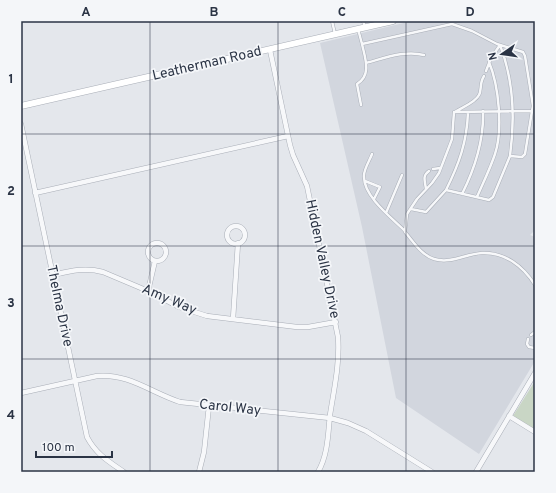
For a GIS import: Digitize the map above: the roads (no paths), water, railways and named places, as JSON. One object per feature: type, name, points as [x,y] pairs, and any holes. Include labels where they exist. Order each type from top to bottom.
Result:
[{"type":"street","name":"Leatherman Road","points":[[21,106],[358,29],[364,24],[393,21]]},
{"type":"street","name":"Hidden Valley Drive","points":[[270,50],[293,155],[307,186],[336,322],[339,353],[324,459],[318,472]]},
{"type":"street","name":"Thelma Drive","points":[[21,124],[87,437],[100,455],[124,472]]},
{"type":"street","points":[[35,193],[288,136]]},
{"type":"street","points":[[159,243],[164,246],[166,254],[163,259],[155,261],[150,258],[148,252],[150,246],[159,243]]},
{"type":"street","points":[[233,319],[238,243]]},
{"type":"street","points":[[148,291],[155,261]]},
{"type":"street","name":"Amy Way","points":[[53,275],[80,269],[103,272],[190,311],[207,316],[302,327],[336,322]]},
{"type":"street","points":[[476,472],[535,373]]},
{"type":"street","name":"Carol Way","points":[[21,393],[107,375],[119,377],[130,380],[167,398],[180,402],[330,418],[348,423],[366,431],[432,472]]},
{"type":"street","points":[[199,472],[204,452],[209,406]]},
{"type":"street","points":[[509,416],[535,432]]},
{"type":"lane","points":[[332,21],[335,34]]},
{"type":"lane","points":[[362,44],[452,24],[472,31],[500,45],[523,52],[525,56],[533,106],[525,154],[522,157],[510,156]]},
{"type":"lane","points":[[358,29],[368,70],[362,81],[356,84],[361,105]]},
{"type":"lane","points":[[486,71],[489,62],[500,45]]},
{"type":"lane","points":[[446,190],[488,200],[493,197],[510,156],[514,111],[511,87],[500,45]]},
{"type":"lane","points":[[366,63],[405,53],[424,55]]},
{"type":"lane","points":[[477,197],[495,153],[499,133],[495,82],[489,62]]},
{"type":"lane","points":[[454,112],[475,100],[480,94],[480,82],[484,76]]},
{"type":"lane","points":[[454,112],[532,111]]},
{"type":"lane","points":[[405,232],[407,214],[417,199],[432,183],[441,168],[452,139],[454,112]]},
{"type":"lane","points":[[411,209],[426,212],[446,190],[459,161],[467,127],[468,112]]},
{"type":"lane","points":[[462,194],[479,151],[482,136],[483,112]]},
{"type":"lane","points":[[372,154],[363,176],[367,190],[374,200],[421,251],[433,259],[446,261],[482,253],[499,256],[516,262],[528,273],[535,285]]},
{"type":"lane","points":[[432,169],[441,168]]},
{"type":"lane","points":[[426,189],[424,177],[429,171]]},
{"type":"lane","points":[[386,213],[402,175]]},
{"type":"lane","points":[[364,181],[380,187],[374,200]]},
{"type":"lane","points":[[531,335],[535,332]]},
{"type":"lane","points":[[528,339],[527,344],[529,347],[535,348]]}]
